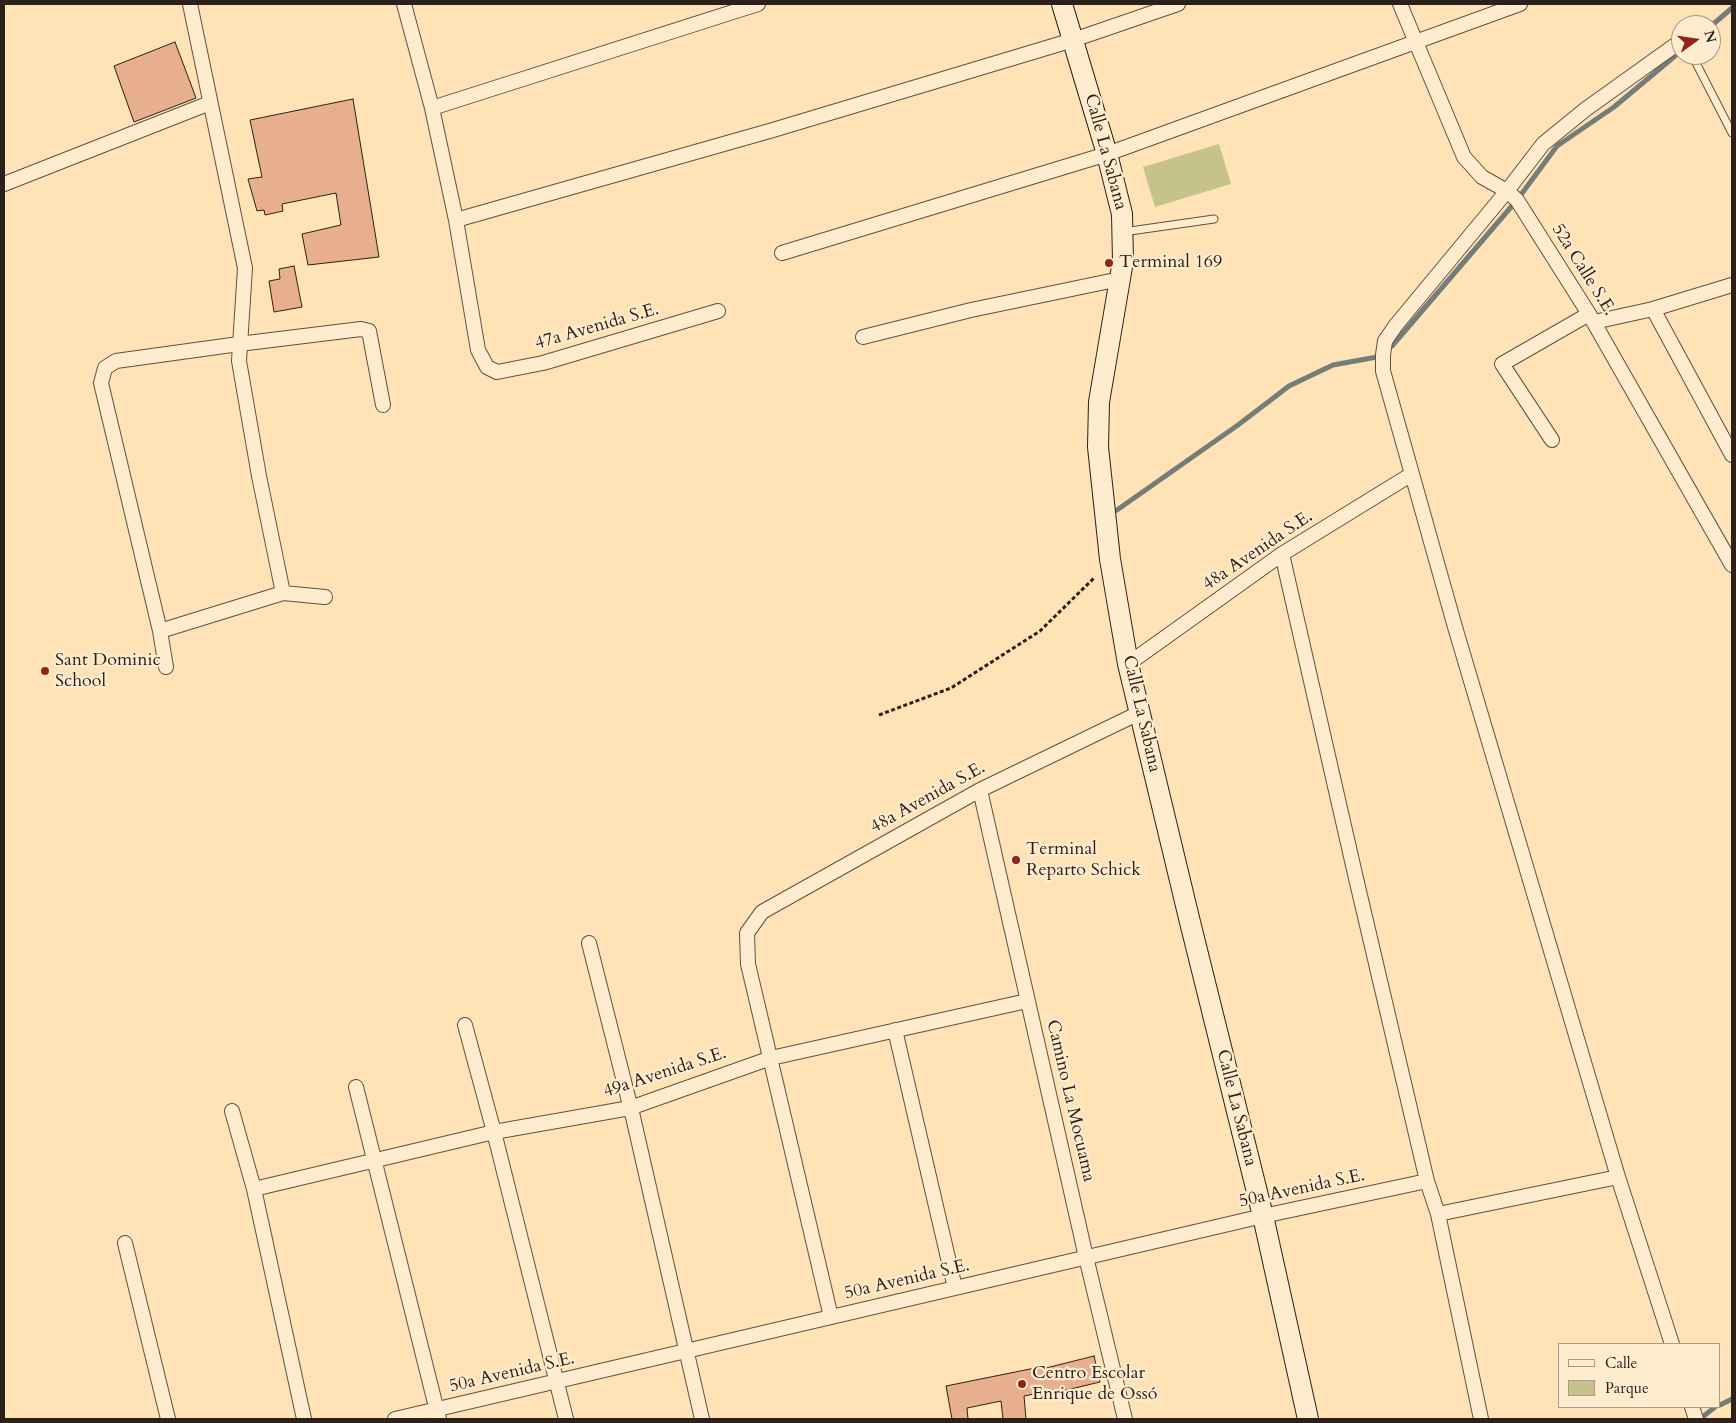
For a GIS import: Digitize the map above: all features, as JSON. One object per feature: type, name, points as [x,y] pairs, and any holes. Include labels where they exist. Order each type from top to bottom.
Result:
[{"type":"street","points":[[190,4],[245,268],[239,361],[259,476],[283,593]]},
{"type":"street","points":[[404,4],[432,108],[456,220],[773,130],[1073,40],[1178,4]]},
{"type":"street","points":[[432,108],[758,4]]},
{"type":"street","name":"Calle La Sabana","points":[[1062,4],[1107,154],[1122,214],[1123,261],[1100,402],[1098,447],[1110,559],[1128,664],[1263,1216],[1308,1419]]},
{"type":"street","name":"52a Calle S.E.","points":[[1400,4],[1464,157],[1482,176],[1507,191],[1517,200],[1591,318],[1732,566]]},
{"type":"street","points":[[782,252],[1107,154],[1520,4]]},
{"type":"street","points":[[1671,48],[1586,109],[1543,144],[1507,191],[1396,325],[1385,341],[1383,371],[1469,675],[1618,1177],[1672,1343]]},
{"type":"street","points":[[4,184],[210,103]]},
{"type":"street","name":"47a Avenida S.E.","points":[[456,220],[478,350],[486,367],[497,372],[543,363],[718,310]]},
{"type":"street","points":[[863,337],[971,310],[1120,279]]},
{"type":"street","points":[[1552,440],[1502,364],[1591,318],[1653,309],[1732,285]]},
{"type":"street","points":[[1653,309],[1732,455]]},
{"type":"street","points":[[166,667],[160,631],[100,383],[106,368],[116,361],[361,329],[369,331],[383,405]]},
{"type":"street","name":"48a Avenida S.E.","points":[[1128,664],[1282,554],[1412,474]]},
{"type":"street","points":[[1282,554],[1427,1181],[1438,1214],[1481,1419]]},
{"type":"street","points":[[160,631],[283,593],[325,597]]},
{"type":"street","name":"48a Avenida S.E.","points":[[771,1058],[748,964],[747,933],[762,912],[980,790],[1139,713]]},
{"type":"street","name":"Camino La Mocuama","points":[[980,790],[1086,1257],[1125,1419]]},
{"type":"street","points":[[589,943],[630,1108],[702,1419]]},
{"type":"street","name":"49a Avenida S.E.","points":[[254,1189],[373,1159],[494,1132],[630,1108],[771,1058],[1028,1001]]},
{"type":"street","points":[[465,1026],[558,1381],[566,1419]]},
{"type":"street","points":[[895,1030],[955,1288]]},
{"type":"street","points":[[771,1058],[831,1317]]},
{"type":"street","points":[[356,1087],[438,1414]]},
{"type":"street","points":[[232,1110],[254,1189],[304,1419]]},
{"type":"street","points":[[1438,1214],[1618,1177]]},
{"type":"street","name":"50a Avenida S.E.","points":[[396,1419],[438,1414],[558,1381],[1263,1216],[1427,1181]]},
{"type":"street","points":[[125,1243],[168,1419]]},
{"type":"lane","points":[[1697,65],[1732,133]]},
{"type":"lane","points":[[1123,232],[1214,219]]},
{"type":"path","points":[[879,715],[951,688],[1040,631],[1099,573],[1110,559]]},
{"type":"green space","points":[[1219,144],[1231,184],[1155,207],[1143,167]]},
{"type":"building","points":[[175,42],[196,98],[134,122],[114,66]]},
{"type":"building","points":[[353,99],[379,257],[308,265],[302,234],[341,225],[336,193],[282,204],[283,211],[265,215],[264,210],[257,211],[248,179],[262,177],[250,120]]},
{"type":"building","points":[[294,266],[302,307],[274,312],[269,281],[280,279],[279,269]]},
{"type":"building","points":[[1094,1356],[1100,1382],[1054,1393],[1054,1390],[1024,1396],[1026,1419],[1003,1419],[1001,1401],[967,1408],[968,1419],[952,1419],[946,1386],[1045,1366],[1046,1368]]},
{"type":"waterway","points":[[1721,17],[1732,8]]},
{"type":"waterway","points":[[1392,346],[1517,200],[1557,146],[1614,107],[1671,59]]},
{"type":"waterway","points":[[1117,510],[1238,425],[1289,386],[1333,365],[1377,357]]},
{"type":"waterway","points":[[1721,1404],[1732,1399]]},
{"type":"waterway","points":[[1700,1419],[1714,1408]]},
{"type":"place","name":"Terminal 169","points":[[1109,263]]},
{"type":"place","name":"Sant Dominic School","points":[[45,671]]},
{"type":"place","name":"Terminal Reparto Schick","points":[[1016,860]]},
{"type":"place","name":"Centro Escolar Enrique de Ossó","points":[[1022,1384]]}]
